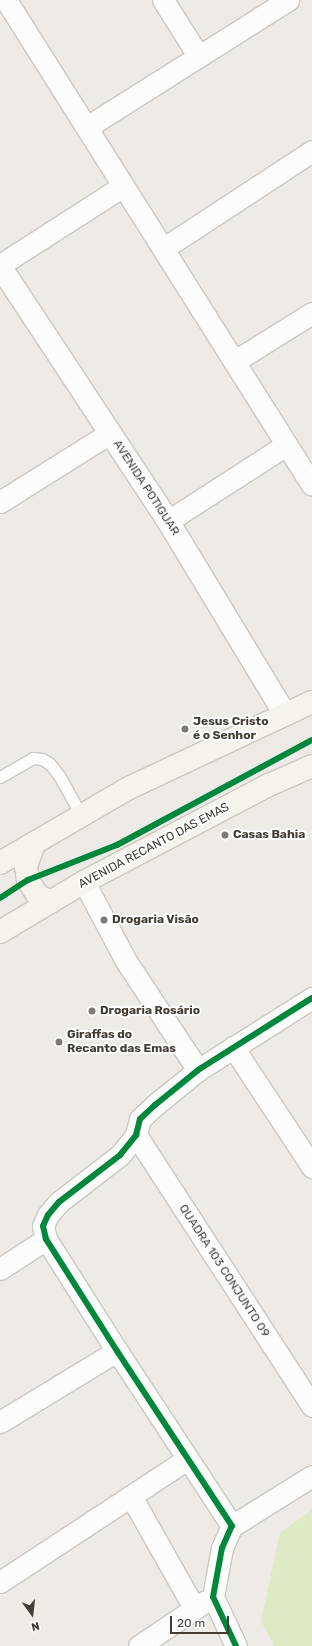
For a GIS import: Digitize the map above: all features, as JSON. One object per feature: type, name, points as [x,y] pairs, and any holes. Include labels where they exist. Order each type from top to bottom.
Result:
[{"type":"main road","points":[[0,863],[129,788],[312,702]]},
{"type":"main road","name":"AVENIDA RECANTO DAS EMAS","points":[[0,932],[84,882],[269,785],[312,766]]},
{"type":"main road","points":[[34,842],[26,866],[28,880],[35,892],[50,902]]},
{"type":"street","points":[[6,0],[123,186],[164,248],[312,485]]},
{"type":"street","points":[[163,0],[198,57]]},
{"type":"street","points":[[87,127],[288,0]]},
{"type":"street","points":[[164,248],[312,151]]},
{"type":"street","points":[[0,265],[123,186]]},
{"type":"street","name":"AVENIDA POTIGUAR","points":[[0,265],[168,521],[285,714]]},
{"type":"street","points":[[235,361],[312,313]]},
{"type":"street","points":[[0,502],[110,433]]},
{"type":"street","points":[[168,521],[286,445]]},
{"type":"street","points":[[84,882],[126,961],[198,1070]]},
{"type":"street","points":[[232,1526],[117,1351],[46,1239],[43,1226],[48,1215],[59,1202],[120,1155],[136,1135],[140,1119],[198,1070],[312,998]]},
{"type":"street","points":[[233,1047],[312,1167]]},
{"type":"street","name":"QUADRA 103 CONJUNTO 09","points":[[136,1135],[312,1406]]},
{"type":"street","points":[[0,1269],[46,1239]]},
{"type":"street","points":[[0,1422],[117,1351]]},
{"type":"street","points":[[0,1582],[187,1459]]},
{"type":"street","points":[[236,1646],[213,1597],[222,1548],[232,1526],[312,1476]]},
{"type":"street","points":[[131,1496],[194,1608]]},
{"type":"street","points":[[139,1646],[194,1608],[213,1597]]},
{"type":"lane","points":[[0,777],[33,758],[42,758],[50,764],[60,777],[81,815]]},
{"type":"green space","points":[[312,1510],[312,1646],[274,1646],[261,1621],[280,1533]]},
{"type":"cycle path","points":[[0,898],[28,880],[117,845],[312,740]]},
{"type":"cycle path","points":[[236,1646],[213,1597],[222,1548],[232,1526],[117,1351],[46,1239],[43,1226],[48,1215],[59,1202],[120,1155],[136,1135],[140,1119],[155,1105],[198,1070],[312,998]]},
{"type":"place","name":"Jesus Cristo é o Senhor","points":[[185,729]]},
{"type":"place","name":"Casas Bahia","points":[[225,835]]},
{"type":"place","name":"Drogaria Visão","points":[[104,920]]},
{"type":"place","name":"Drogaria Rosário","points":[[92,1011]]},
{"type":"place","name":"Giraffas do Recanto das Emas","points":[[59,1042]]}]
